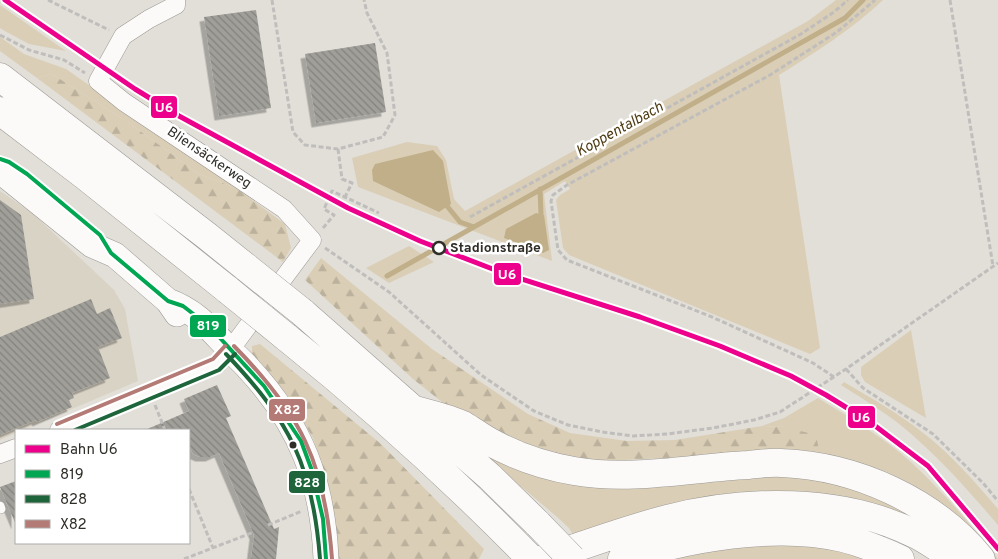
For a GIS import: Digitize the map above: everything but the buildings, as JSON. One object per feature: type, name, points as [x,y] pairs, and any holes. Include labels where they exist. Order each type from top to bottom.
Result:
[{"type":"highway","points":[[0,77],[208,236],[302,312],[490,477],[572,559]]},
{"type":"highway","points":[[0,111],[91,180],[320,365],[417,450],[531,559]]},
{"type":"highway","points":[[412,409],[462,425],[491,443],[522,458],[574,471],[633,475],[782,462],[848,473],[880,485],[932,514],[955,532],[981,559]]},
{"type":"highway","points":[[543,559],[667,519],[729,508],[773,505],[814,506],[865,516],[916,535],[955,559]]},
{"type":"highway","points":[[622,559],[712,537],[772,532],[796,532],[843,538],[900,559]]},
{"type":"main road","points":[[0,159],[9,162],[27,174],[100,235],[112,253],[168,301],[176,314],[201,335],[230,350],[264,386],[301,441],[311,468],[323,519],[326,559]]},
{"type":"main road","points":[[0,171],[92,245],[112,253]]},
{"type":"street","points":[[98,81],[123,36],[149,19],[176,5],[176,0]]},
{"type":"street","name":"Bliensäckerweg","points":[[98,81],[124,102],[284,210],[312,240]]},
{"type":"street","points":[[61,429],[217,364],[230,350],[312,240]]},
{"type":"street","points":[[0,454],[15,448]]},
{"type":"path","points":[[48,0],[123,36]]},
{"type":"path","points":[[272,0],[293,132],[305,145],[338,149],[383,137],[395,115],[387,53],[368,13],[364,0]]},
{"type":"path","points":[[470,217],[801,34],[834,12],[848,0]]},
{"type":"path","points":[[834,377],[813,362],[712,317],[566,260],[558,250],[551,201],[553,195],[567,185],[770,74],[837,32],[875,0]]},
{"type":"path","points":[[950,0],[993,266]]},
{"type":"path","points":[[0,35],[28,50],[64,60],[98,81]]},
{"type":"path","points":[[338,149],[342,179],[352,183],[345,197]]},
{"type":"path","points":[[379,213],[332,191],[324,209],[334,215],[312,240],[389,292],[481,375],[534,411],[568,425],[633,436],[713,428],[754,420],[780,412],[846,369],[998,263]]},
{"type":"path","points":[[846,369],[863,388],[933,434],[983,483],[998,501]]},
{"type":"path","points":[[150,393],[165,429]]},
{"type":"path","points":[[190,491],[213,548]]},
{"type":"path","points":[[268,525],[304,510],[304,504]]},
{"type":"path","points":[[184,559],[254,532]]},
{"type":"shaded area","points":[[433,150],[443,161],[451,204],[439,212],[373,181],[372,170],[375,164]]},
{"type":"shaded area","points":[[0,191],[32,213],[114,290],[125,309],[138,381],[24,429],[15,429],[15,433],[0,440]]},
{"type":"shaded area","points":[[536,213],[544,215],[549,250],[543,253],[504,238],[506,229]]},
{"type":"green space","points":[[836,0],[883,0],[846,31],[779,75],[820,348],[810,354],[569,255],[563,248],[556,200],[570,189],[565,181],[544,194],[552,261],[358,187],[352,158],[407,142],[437,146],[446,160],[454,199],[465,211],[808,21]]},
{"type":"green space","points":[[0,5],[66,51],[29,44],[0,28]]},
{"type":"green space","points":[[0,37],[24,54],[66,69],[236,188],[199,174],[129,123],[52,74],[37,78],[0,51]]},
{"type":"green space","points":[[52,74],[129,123],[199,174],[236,188],[285,224],[291,248],[283,262],[37,78]]},
{"type":"green space","points":[[409,246],[434,262],[389,283],[366,268]]},
{"type":"green space","points":[[321,258],[432,349],[528,414],[570,433],[627,441],[675,440],[762,426],[785,427],[816,435],[820,455],[709,456],[603,461],[568,457],[537,450],[483,429],[447,406],[413,379],[305,280]]},
{"type":"green space","points":[[911,330],[926,418],[865,382],[861,375],[861,367]]},
{"type":"green space","points":[[260,344],[381,444],[484,549],[479,559],[336,559],[326,479],[313,438],[290,399],[252,355],[252,346]]},
{"type":"green space","points":[[844,382],[903,418],[953,459],[998,509],[998,525],[930,451],[891,418],[841,385]]},
{"type":"green space","points":[[818,398],[879,437],[913,464],[936,486],[998,559],[993,559],[820,455],[785,427],[762,426],[784,418]]},
{"type":"green space","points":[[497,455],[764,474],[850,484],[948,536],[885,514],[575,538],[569,528],[556,516],[491,461]]},
{"type":"green space","points":[[784,538],[882,559],[665,559]]},
{"type":"waterway","name":"Koppentalbach","points":[[387,276],[845,18],[863,0]]},
{"type":"waterway","points":[[540,189],[541,214]]},
{"type":"waterway","points":[[447,206],[460,222],[474,227]]},
{"type":"rail line","name":"U6","points":[[5,0],[135,89],[179,116],[348,208],[420,241],[503,273],[640,317],[720,346],[791,376],[826,395],[870,422],[928,466],[998,549]]},
{"type":"transit line","name":"819","points":[[0,159],[9,162],[27,174],[100,235],[111,253],[168,301],[183,306],[209,326],[264,386],[301,441],[311,468],[323,519],[326,559]]},
{"type":"transit line","name":"X82","points":[[57,424],[213,359],[225,346]]},
{"type":"transit line","name":"X82","points":[[234,346],[277,394],[306,442],[316,467],[323,495],[329,525],[332,559]]},
{"type":"transit line","name":"828","points":[[226,354],[267,401],[294,447],[304,471],[311,497],[317,526],[320,559]]},
{"type":"transit line","name":"828","points":[[77,429],[219,370],[235,354]]},
{"type":"place","name":"Stadionstraße","points":[[439,248]]}]
